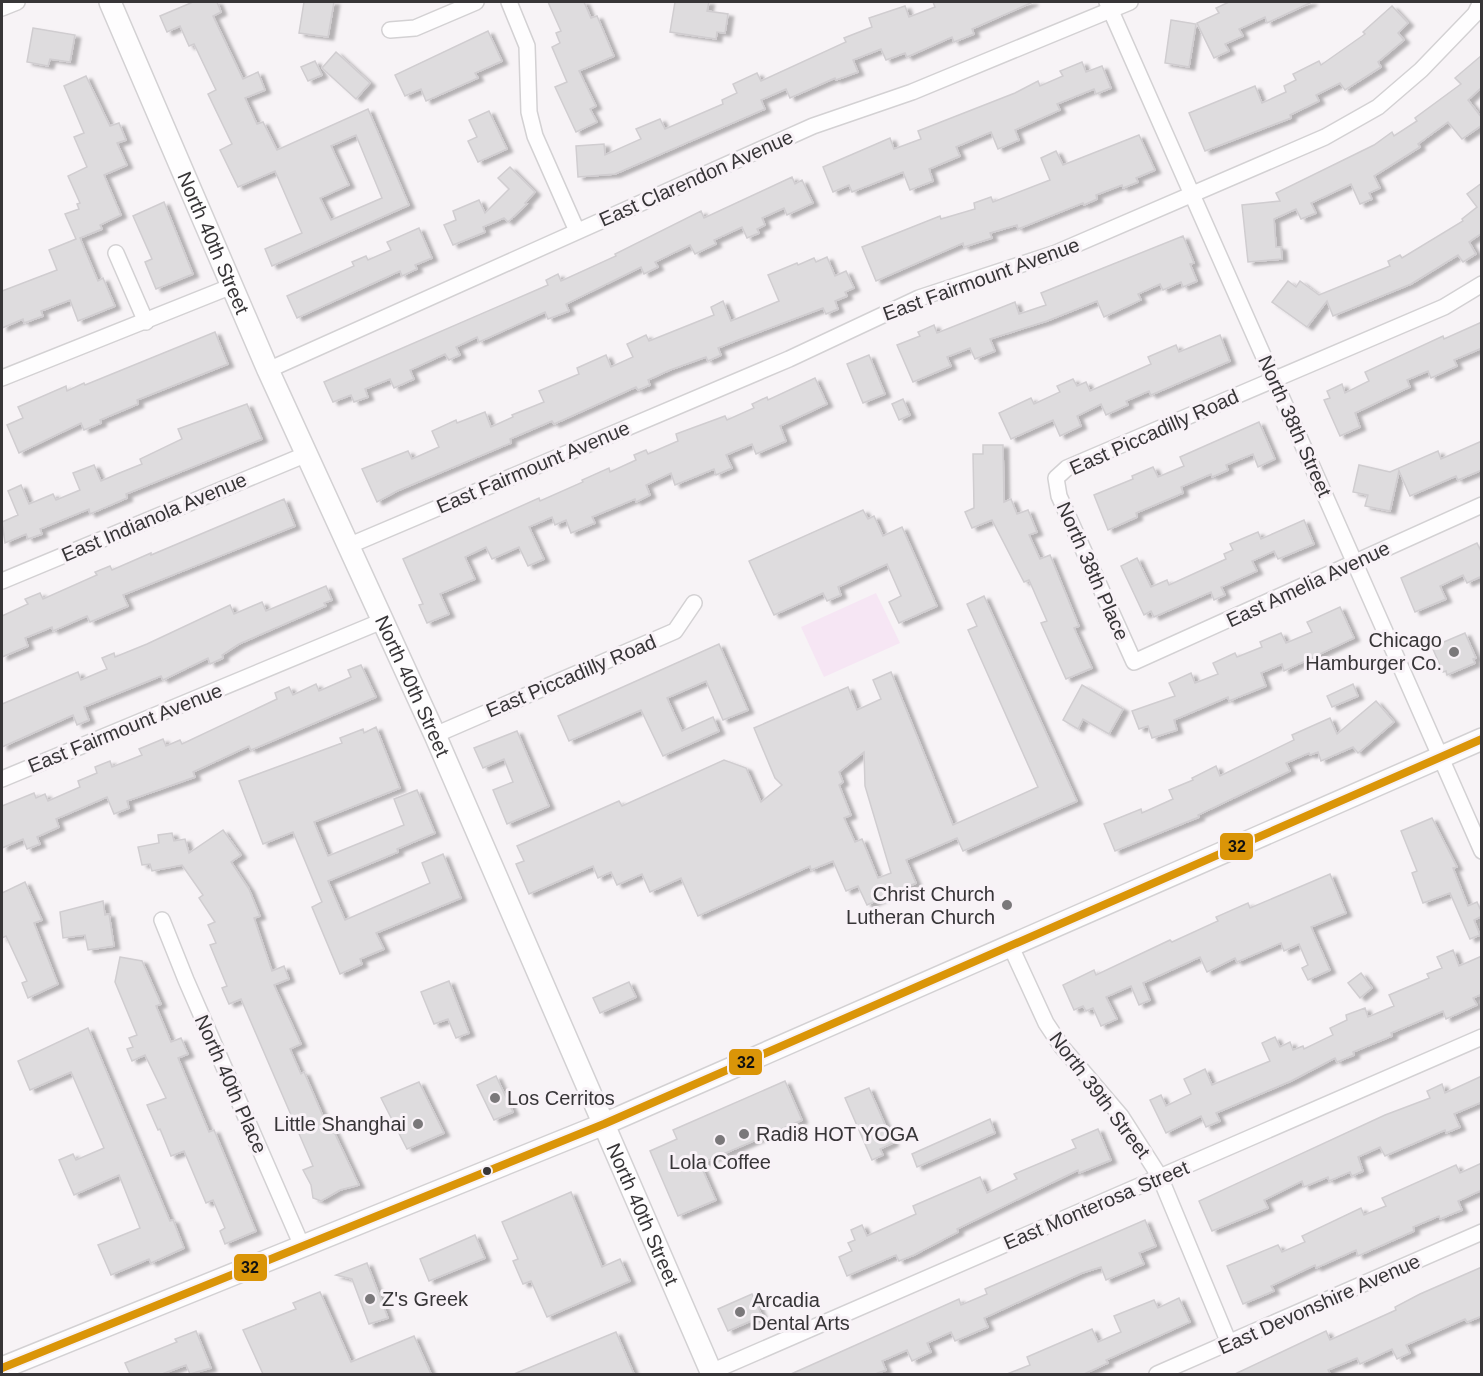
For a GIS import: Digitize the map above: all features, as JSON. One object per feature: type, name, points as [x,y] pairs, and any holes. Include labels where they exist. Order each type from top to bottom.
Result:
[{"type":"main road","name":"North 40th Street","points":[[110,2],[268,369],[435,735],[711,1373]]},
{"type":"main road","points":[[2,1368],[604,1124],[1482,740]]},
{"type":"street","points":[[2,8],[17,2]]},
{"type":"street","points":[[390,30],[415,28],[476,2]]},
{"type":"street","points":[[509,2],[527,46],[529,112],[535,136],[577,231]]},
{"type":"street","name":"East Clarendon Avenue","points":[[268,369],[813,126],[912,92],[1108,6],[1130,2]]},
{"type":"street","name":"East Fairmount Avenue","points":[[348,546],[789,359],[920,298],[1056,253],[1325,137],[1378,107],[1421,70],[1475,14],[1481,3]]},
{"type":"street","name":"North 38th Street","points":[[1108,6],[1482,851]]},
{"type":"street","points":[[116,253],[146,322]]},
{"type":"street","name":"East Piccadilly Road","points":[[1056,478],[1067,468],[1444,307],[1482,284]]},
{"type":"street","points":[[2,378],[232,286]]},
{"type":"street","name":"East Indianola Avenue","points":[[2,581],[307,454]]},
{"type":"street","name":"North 38th Place","points":[[1056,478],[1059,496],[1134,662]]},
{"type":"street","name":"East Amelia Avenue","points":[[1134,662],[1482,506]]},
{"type":"street","name":"East Piccadilly Road","points":[[435,735],[675,631],[694,603]]},
{"type":"street","name":"East Fairmount Avenue","points":[[2,779],[382,621]]},
{"type":"street","name":"North 40th Place","points":[[162,920],[302,1246]]},
{"type":"street","name":"North 39th Street","points":[[1011,947],[1046,1023],[1062,1047],[1121,1116],[1160,1177],[1229,1343]]},
{"type":"street","name":"East Monterosa Street","points":[[711,1373],[1482,1037]]},
{"type":"street","name":"East Devonshire Avenue","points":[[1156,1374],[1482,1232]]},
{"type":"shaded area","points":[[876,593],[900,643],[824,677],[801,627]]},
{"type":"building","points":[[193,2],[217,2],[221,12],[213,16],[243,79],[258,72],[265,90],[245,98],[257,124],[263,122],[277,150],[368,109],[409,205],[272,266],[265,249],[302,233],[275,171],[238,187],[220,150],[232,144],[208,94],[216,90],[194,44],[189,46],[180,26],[167,32],[160,16]],"holes":[[[356,135],[382,198],[331,220],[320,198],[349,185],[331,146]]]},
{"type":"building","points":[[304,2],[334,2],[328,37],[299,33]]},
{"type":"building","points":[[548,2],[584,2],[591,18],[597,16],[614,56],[579,71],[596,106],[590,109],[597,122],[576,132],[555,87],[567,82],[552,47],[560,43],[556,33],[561,31]]},
{"type":"building","points":[[675,2],[709,2],[707,11],[728,14],[725,33],[717,32],[716,39],[670,32]]},
{"type":"building","points":[[933,2],[1033,2],[972,29],[974,34],[954,42],[952,37],[907,57],[905,53],[886,60],[881,49],[853,60],[858,72],[836,80],[835,78],[790,98],[786,89],[761,100],[765,109],[615,174],[578,177],[576,146],[604,144],[605,155],[641,139],[636,129],[660,119],[665,129],[723,104],[722,100],[737,93],[733,84],[757,73],[761,81],[846,42],[844,38],[872,27],[869,18],[905,6],[909,17],[935,7]]},
{"type":"building","points":[[1229,2],[1312,2],[1267,23],[1265,17],[1239,29],[1243,36],[1225,44],[1229,51],[1214,58],[1197,23],[1219,13],[1216,8]]},
{"type":"building","points":[[1392,6],[1408,23],[1398,33],[1404,40],[1378,62],[1381,67],[1345,90],[1340,83],[1316,95],[1319,101],[1290,115],[1291,118],[1205,151],[1189,113],[1255,86],[1262,103],[1286,92],[1284,86],[1296,80],[1293,74],[1319,61],[1321,65],[1365,34],[1363,32]]},
{"type":"building","points":[[1171,20],[1196,24],[1189,67],[1165,63]]},
{"type":"building","points":[[33,28],[75,35],[70,62],[50,59],[48,66],[27,62]]},
{"type":"building","points":[[488,31],[502,61],[475,73],[478,78],[426,101],[421,89],[405,96],[395,75]]},
{"type":"building","points":[[336,52],[370,83],[356,99],[322,68]]},
{"type":"building","points":[[1482,55],[1482,87],[1468,100],[1482,118],[1482,125],[1462,139],[1448,122],[1418,144],[1420,147],[1374,176],[1380,188],[1369,193],[1372,199],[1360,204],[1351,184],[1311,203],[1316,213],[1301,219],[1296,209],[1274,219],[1276,247],[1281,247],[1282,259],[1248,262],[1242,205],[1280,201],[1276,193],[1374,145],[1392,132],[1394,136],[1417,121],[1415,118],[1461,84],[1455,78]]},
{"type":"building","points":[[315,61],[322,75],[308,81],[301,67]]},
{"type":"building","points":[[1082,62],[1086,72],[1102,66],[1111,88],[1096,94],[1094,89],[1057,104],[1060,110],[1015,130],[1019,140],[998,149],[991,132],[956,147],[960,156],[929,169],[933,181],[910,190],[903,172],[852,192],[849,185],[833,192],[823,167],[890,138],[894,149],[921,139],[918,131],[1015,93],[1038,81],[1040,86],[1063,76],[1060,71]]},
{"type":"building","points":[[86,76],[110,126],[119,123],[126,140],[117,143],[127,165],[104,175],[121,215],[100,225],[102,229],[80,238],[98,281],[103,278],[115,306],[78,321],[70,300],[41,311],[43,316],[24,323],[23,319],[2,328],[2,291],[57,270],[49,250],[76,239],[65,214],[79,209],[77,204],[80,203],[68,176],[87,167],[74,137],[84,133],[64,86]]},
{"type":"building","points":[[489,111],[507,149],[478,162],[468,141],[477,137],[469,120]]},
{"type":"building","points":[[1139,135],[1155,170],[1136,178],[1138,182],[1123,188],[1122,185],[1096,195],[1097,199],[1084,205],[1083,203],[1018,229],[1017,225],[990,233],[992,238],[964,247],[963,243],[876,281],[862,247],[940,216],[941,219],[975,209],[974,203],[991,197],[993,202],[1050,180],[1041,158],[1056,151],[1063,165]]},
{"type":"building","points":[[510,167],[535,192],[525,203],[527,204],[508,222],[504,218],[483,227],[485,232],[453,245],[444,225],[456,220],[453,211],[479,200],[485,213],[509,189],[498,178]]},
{"type":"building","points":[[792,177],[795,184],[802,180],[813,203],[787,215],[784,208],[762,218],[765,225],[757,229],[759,233],[747,238],[742,227],[714,240],[716,244],[695,254],[690,245],[655,262],[658,267],[644,274],[641,267],[566,304],[569,311],[548,319],[545,312],[479,342],[477,337],[456,347],[460,355],[449,360],[445,354],[410,370],[414,379],[394,388],[390,379],[365,389],[368,397],[354,402],[351,395],[333,402],[324,382],[548,285],[546,280],[558,274],[561,281],[616,256],[615,254],[701,211],[704,218]]},
{"type":"building","points":[[1482,183],[1482,233],[1469,242],[1476,254],[1463,262],[1458,255],[1411,284],[1333,316],[1327,301],[1307,327],[1272,302],[1288,281],[1296,287],[1300,281],[1319,295],[1390,266],[1388,261],[1400,255],[1402,258],[1463,221],[1462,219],[1477,207],[1467,194]]},
{"type":"building","points":[[164,202],[193,274],[156,289],[145,262],[152,259],[133,216]]},
{"type":"building","points":[[419,228],[432,258],[415,265],[417,269],[402,276],[400,271],[297,318],[287,296],[354,266],[352,262],[366,256],[368,260],[391,250],[387,242]]},
{"type":"building","points":[[1183,236],[1194,263],[1190,264],[1197,281],[1183,287],[1181,282],[1163,290],[1160,284],[1138,294],[1141,300],[1104,317],[1097,301],[1047,321],[990,339],[995,351],[975,359],[970,348],[947,357],[951,366],[913,382],[897,345],[920,336],[918,332],[934,325],[937,333],[1015,302],[1019,314],[1046,305],[1041,293]]},
{"type":"building","points":[[827,257],[835,276],[846,271],[854,288],[845,292],[847,296],[835,301],[838,309],[826,314],[823,308],[718,348],[721,355],[708,361],[706,357],[670,370],[648,380],[650,385],[638,390],[636,387],[554,424],[552,421],[510,439],[511,443],[397,491],[377,502],[362,469],[408,451],[412,459],[439,447],[432,431],[456,420],[457,423],[485,412],[491,427],[513,417],[512,415],[544,402],[539,391],[579,374],[577,368],[606,355],[611,367],[633,357],[627,344],[646,335],[649,341],[714,315],[711,307],[723,301],[731,321],[779,301],[768,275],[797,263],[798,265],[814,258],[816,262]]},
{"type":"building","points":[[1482,322],[1482,348],[1454,360],[1457,366],[1431,378],[1428,371],[1407,380],[1410,387],[1355,413],[1360,427],[1340,436],[1324,400],[1330,398],[1327,391],[1342,384],[1345,393],[1369,381],[1365,372],[1443,336],[1444,339]]},
{"type":"building","points":[[215,332],[228,364],[137,400],[138,404],[100,420],[101,423],[84,430],[81,423],[19,453],[7,425],[23,418],[18,407],[66,386],[67,391],[84,383],[85,385]]},
{"type":"building","points":[[1220,335],[1230,361],[1151,395],[1149,391],[1126,401],[1128,405],[1106,415],[1101,404],[1077,416],[1081,426],[1060,436],[1053,420],[1011,439],[999,413],[1031,398],[1034,404],[1060,392],[1057,386],[1073,379],[1077,386],[1086,382],[1090,391],[1151,364],[1148,357],[1176,345],[1179,352]]},
{"type":"building","points":[[869,355],[885,394],[863,403],[847,364]]},
{"type":"building","points":[[815,378],[827,404],[780,426],[786,441],[756,454],[752,444],[726,455],[732,468],[716,475],[714,469],[675,485],[671,473],[646,485],[650,495],[592,517],[595,523],[571,533],[566,520],[555,525],[552,517],[529,527],[544,559],[528,566],[519,547],[492,559],[486,547],[465,557],[475,579],[440,594],[449,614],[427,623],[419,605],[423,604],[403,559],[539,498],[540,501],[609,468],[610,472],[636,460],[634,455],[646,450],[648,454],[678,441],[676,434],[725,416],[727,420],[754,408],[752,404],[767,397],[768,400]]},
{"type":"building","points":[[903,399],[910,415],[899,420],[892,404]]},
{"type":"building","points":[[247,404],[262,439],[126,494],[127,498],[90,514],[89,509],[40,529],[42,534],[28,539],[26,534],[5,543],[2,522],[18,515],[8,491],[21,485],[29,504],[53,494],[56,500],[80,490],[73,473],[94,465],[101,481],[142,464],[140,459],[182,439],[178,429]]},
{"type":"building","points":[[1259,422],[1275,459],[1258,467],[1253,454],[1226,465],[1228,470],[1212,477],[1211,474],[1181,487],[1183,493],[1136,513],[1137,517],[1108,530],[1094,495],[1133,479],[1132,476],[1153,467],[1158,477],[1184,466],[1180,457]]},
{"type":"building","points":[[1482,441],[1482,470],[1458,480],[1456,476],[1410,496],[1399,471],[1390,511],[1365,506],[1368,495],[1353,492],[1359,465],[1390,472],[1438,451],[1441,459]]},
{"type":"building","points":[[983,445],[1003,445],[1004,502],[1011,499],[1017,514],[1028,510],[1037,532],[1029,535],[1040,559],[1050,555],[1079,626],[1074,628],[1092,668],[1066,679],[1041,623],[1047,621],[1029,580],[1024,582],[992,520],[972,528],[965,512],[974,508],[973,454],[983,454]]},
{"type":"building","points":[[284,499],[295,526],[123,595],[128,606],[90,622],[87,616],[53,631],[52,627],[25,638],[28,646],[2,657],[2,616],[28,604],[25,599],[40,593],[43,599],[97,575],[95,572],[110,566],[112,570],[151,553],[151,555]]},
{"type":"building","points":[[863,510],[868,519],[874,516],[883,536],[902,527],[937,606],[899,623],[889,602],[901,596],[887,564],[838,587],[841,595],[827,601],[823,593],[774,615],[749,561]]},
{"type":"building","points":[[1304,520],[1314,544],[1278,559],[1274,551],[1252,561],[1257,571],[1221,587],[1225,595],[1214,600],[1211,592],[1154,617],[1151,611],[1144,615],[1121,566],[1137,558],[1151,587],[1167,580],[1169,585],[1226,559],[1224,554],[1233,550],[1230,544],[1258,532],[1261,539]]},
{"type":"building","points":[[1477,543],[1482,553],[1482,576],[1467,583],[1463,575],[1440,586],[1446,599],[1415,612],[1401,578]]},
{"type":"building","points":[[326,586],[332,600],[324,603],[326,606],[239,644],[222,655],[223,658],[210,664],[208,658],[163,680],[161,676],[84,707],[89,720],[77,725],[73,715],[2,747],[2,704],[78,672],[81,680],[107,669],[102,658],[114,653],[115,657],[147,644],[230,605],[234,614],[262,602],[266,611]]},
{"type":"building","points":[[984,596],[1077,801],[963,851],[957,838],[906,860],[916,883],[867,905],[858,886],[846,891],[833,861],[811,870],[810,866],[698,916],[681,878],[650,892],[642,874],[617,885],[611,872],[598,878],[593,866],[529,894],[516,864],[524,861],[517,846],[619,801],[622,806],[724,760],[746,768],[761,802],[782,785],[775,778],[754,728],[848,687],[857,710],[881,699],[873,680],[891,672],[953,825],[1038,787],[968,630],[977,626],[967,604]],"holes":[[[864,752],[865,786],[891,873],[878,878],[862,839],[855,842],[844,818],[851,815],[839,785],[843,782],[839,772]]]},
{"type":"building","points":[[1340,607],[1354,638],[1284,671],[1282,664],[1261,673],[1266,686],[1229,701],[1228,697],[1174,720],[1177,730],[1152,738],[1148,726],[1139,729],[1132,711],[1175,696],[1169,683],[1191,673],[1195,683],[1218,674],[1213,663],[1235,653],[1237,657],[1262,647],[1260,642],[1281,633],[1286,643],[1312,632],[1307,622]]},
{"type":"building","name":"Chicago Hamburger Co.","points":[[1465,633],[1476,658],[1473,659],[1475,663],[1447,675],[1446,671],[1443,672],[1432,647]]},
{"type":"building","points":[[719,644],[748,710],[723,720],[706,681],[667,698],[682,731],[713,717],[719,731],[663,756],[641,710],[569,741],[558,716]]},
{"type":"building","points":[[361,665],[376,697],[251,750],[249,746],[193,772],[195,777],[127,801],[129,808],[114,814],[107,797],[56,819],[59,827],[37,837],[40,844],[27,849],[23,839],[2,848],[2,806],[34,793],[36,798],[45,794],[48,801],[80,787],[78,781],[97,773],[95,767],[110,761],[112,767],[142,755],[139,749],[163,739],[166,746],[180,740],[182,744],[277,699],[275,693],[289,687],[293,695],[316,684],[319,691],[351,677],[348,670]]},
{"type":"building","points":[[1353,684],[1358,696],[1332,707],[1327,696]]},
{"type":"building","points":[[1082,685],[1123,709],[1109,734],[1083,719],[1078,729],[1063,720]]},
{"type":"building","points":[[1376,701],[1394,722],[1358,753],[1353,747],[1321,761],[1318,752],[1310,755],[1309,753],[1286,763],[1290,771],[1198,815],[1199,817],[1115,851],[1104,824],[1141,809],[1142,813],[1173,799],[1169,790],[1193,780],[1192,778],[1216,766],[1220,776],[1294,740],[1292,735],[1330,718],[1337,734]]},
{"type":"building","points":[[376,727],[400,788],[314,822],[328,856],[404,825],[394,799],[417,790],[435,833],[397,849],[398,852],[328,881],[345,920],[430,883],[422,863],[443,854],[461,898],[376,933],[384,949],[360,959],[362,964],[340,974],[312,907],[322,902],[293,832],[263,844],[239,781],[342,743],[340,738],[363,729],[364,733]]},
{"type":"building","points":[[517,731],[549,806],[507,824],[493,790],[513,782],[504,759],[483,768],[474,748]]},
{"type":"building","points":[[1432,818],[1457,867],[1453,868],[1468,906],[1477,902],[1482,913],[1482,916],[1474,920],[1480,935],[1470,939],[1450,893],[1423,903],[1412,873],[1417,871],[1401,831]]},
{"type":"building","points":[[223,830],[241,855],[231,862],[249,889],[260,916],[254,918],[272,971],[284,966],[289,979],[274,985],[301,1044],[290,1049],[301,1074],[304,1072],[323,1116],[326,1115],[359,1185],[340,1190],[321,1201],[313,1198],[311,1185],[303,1170],[313,1166],[241,999],[229,1004],[222,988],[227,986],[210,945],[216,943],[208,925],[215,922],[199,898],[203,895],[182,865],[152,871],[150,864],[142,865],[138,847],[159,843],[158,835],[172,833],[174,841],[185,839],[189,853]]},
{"type":"building","points":[[1330,874],[1346,913],[1311,927],[1330,970],[1308,980],[1302,968],[1308,965],[1299,944],[1284,951],[1281,943],[1237,962],[1235,958],[1207,972],[1200,957],[1143,983],[1150,1000],[1139,1005],[1131,986],[1106,997],[1117,1019],[1101,1026],[1093,1008],[1086,1011],[1083,1006],[1074,1010],[1063,985],[1094,970],[1096,975],[1170,940],[1172,942],[1218,921],[1216,917],[1248,903],[1250,908]]},
{"type":"building","points":[[25,882],[42,920],[34,923],[58,984],[28,998],[22,983],[27,981],[6,936],[2,938],[2,893]]},
{"type":"building","points":[[103,901],[105,915],[109,914],[114,946],[88,950],[85,935],[63,938],[60,912]]},
{"type":"building","points":[[1453,950],[1459,966],[1482,956],[1482,994],[1473,998],[1477,1005],[1446,1019],[1443,1011],[1391,1033],[1392,1036],[1353,1052],[1354,1055],[1337,1062],[1335,1058],[1291,1081],[1216,1113],[1220,1121],[1206,1127],[1201,1116],[1166,1133],[1150,1100],[1161,1095],[1166,1106],[1191,1094],[1184,1079],[1205,1069],[1212,1085],[1270,1061],[1262,1043],[1275,1037],[1280,1047],[1290,1042],[1293,1050],[1303,1046],[1304,1049],[1333,1035],[1330,1028],[1347,1020],[1346,1015],[1365,1008],[1368,1017],[1394,1006],[1389,995],[1429,978],[1427,974],[1442,968],[1437,957]]},
{"type":"building","points":[[120,957],[142,961],[161,1004],[156,1006],[171,1042],[181,1038],[188,1054],[178,1058],[209,1132],[214,1130],[256,1231],[225,1244],[220,1231],[225,1228],[213,1200],[206,1203],[184,1151],[171,1156],[160,1129],[158,1130],[147,1105],[166,1098],[145,1055],[132,1061],[127,1049],[133,1047],[129,1038],[137,1035],[115,982]]},
{"type":"building","points":[[1361,973],[1372,988],[1360,998],[1348,983]]},
{"type":"building","points":[[449,981],[469,1033],[456,1038],[448,1019],[434,1024],[421,992]]},
{"type":"building","points":[[629,982],[636,997],[600,1013],[593,998]]},
{"type":"building","points":[[88,1028],[170,1221],[173,1220],[184,1248],[151,1263],[149,1259],[111,1275],[98,1245],[140,1228],[119,1175],[74,1195],[59,1160],[73,1154],[76,1160],[104,1148],[71,1072],[30,1090],[18,1061]]},
{"type":"building","name":"Los Cerritos","points":[[496,1076],[513,1112],[494,1120],[477,1085]]},
{"type":"building","points":[[1482,1076],[1482,1102],[1454,1114],[1460,1127],[1446,1133],[1445,1130],[1385,1156],[1380,1147],[1358,1157],[1363,1171],[1352,1176],[1350,1172],[1329,1181],[1328,1177],[1304,1187],[1302,1181],[1264,1200],[1268,1208],[1212,1231],[1199,1201],[1385,1115],[1430,1098],[1427,1091],[1442,1084],[1445,1093]]},
{"type":"building","points":[[785,1081],[802,1120],[700,1164],[716,1200],[678,1216],[650,1151],[677,1139],[673,1130]]},
{"type":"building","name":"Little Shanghai","points":[[419,1082],[444,1133],[407,1149],[381,1098]]},
{"type":"building","points":[[869,1088],[893,1143],[880,1149],[883,1155],[872,1160],[845,1098]]},
{"type":"building","points":[[990,1119],[995,1133],[917,1167],[912,1154]]},
{"type":"building","points":[[1098,1129],[1111,1160],[1079,1173],[1078,1170],[957,1229],[958,1232],[914,1255],[899,1261],[896,1255],[847,1276],[839,1257],[852,1251],[848,1243],[855,1240],[851,1230],[862,1225],[867,1236],[916,1214],[913,1206],[980,1177],[987,1193],[1017,1179],[1014,1174],[1076,1148],[1072,1140]]},
{"type":"building","points":[[1482,1163],[1482,1190],[1458,1201],[1462,1210],[1440,1219],[1439,1216],[1413,1227],[1414,1231],[1358,1256],[1356,1250],[1316,1268],[1315,1265],[1271,1286],[1274,1291],[1243,1304],[1227,1266],[1278,1245],[1282,1252],[1305,1242],[1302,1236],[1361,1208],[1364,1215],[1386,1206],[1382,1198],[1456,1165],[1460,1173]]},
{"type":"building","points":[[571,1192],[602,1267],[620,1259],[630,1281],[547,1317],[531,1281],[523,1284],[513,1261],[518,1259],[502,1222]]},
{"type":"building","points":[[1145,1220],[1156,1246],[1139,1253],[1144,1264],[1106,1280],[1101,1267],[1082,1273],[984,1318],[988,1327],[955,1341],[951,1332],[927,1343],[931,1352],[912,1361],[907,1350],[882,1361],[886,1370],[875,1374],[791,1374],[959,1299],[961,1305],[987,1294],[985,1289]]},
{"type":"building","points":[[475,1235],[485,1258],[429,1281],[420,1259]]},
{"type":"building","name":"Z's Greek","points":[[367,1263],[388,1318],[369,1324],[352,1279],[336,1275]]},
{"type":"building","points":[[1482,1267],[1482,1316],[1467,1322],[1465,1319],[1406,1345],[1410,1353],[1397,1359],[1392,1349],[1360,1364],[1357,1358],[1328,1370],[1330,1374],[1235,1374],[1326,1331],[1330,1340],[1396,1310],[1395,1307],[1420,1294]]},
{"type":"building","points":[[320,1292],[351,1362],[414,1336],[431,1374],[263,1374],[243,1330],[296,1309],[293,1303]]},
{"type":"building","name":"Arcadia Dental Arts","points":[[752,1294],[762,1316],[728,1331],[718,1309]]},
{"type":"building","points":[[1179,1298],[1190,1322],[1106,1360],[1108,1363],[1084,1374],[1007,1374],[1030,1365],[1027,1357],[1092,1329],[1098,1342],[1121,1332],[1114,1316],[1154,1300],[1158,1308]]},
{"type":"building","points":[[196,1331],[211,1368],[190,1374],[186,1365],[162,1374],[130,1374],[125,1363],[177,1342],[175,1339]]},
{"type":"building","points":[[616,1332],[634,1374],[514,1374]]},
{"type":"transit line","name":"32","points":[[2,1368],[604,1124],[1482,739]]},
{"type":"place","name":"Chicago Hamburger Co.","points":[[1454,652]]},
{"type":"place","name":"Christ Church Lutheran Church","points":[[1007,905]]},
{"type":"place","name":"Los Cerritos","points":[[495,1098]]},
{"type":"place","name":"Little Shanghai","points":[[418,1124]]},
{"type":"place","name":"Radi8 HOT YOGA","points":[[744,1134]]},
{"type":"place","name":"Lola Coffee","points":[[720,1140]]},
{"type":"place","name":"Z's Greek","points":[[370,1299]]},
{"type":"place","name":"Arcadia Dental Arts","points":[[740,1312]]}]
